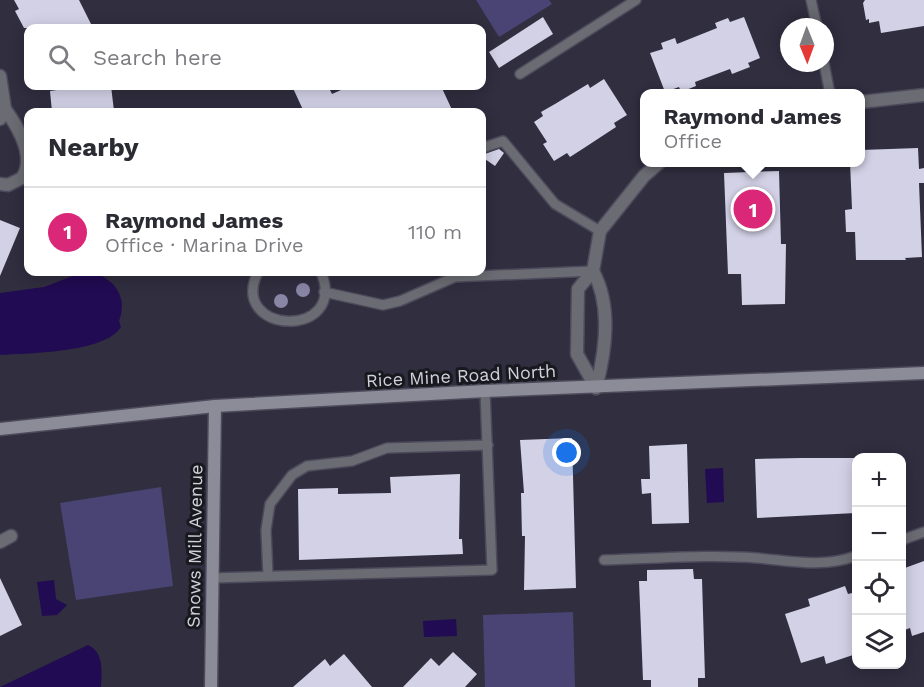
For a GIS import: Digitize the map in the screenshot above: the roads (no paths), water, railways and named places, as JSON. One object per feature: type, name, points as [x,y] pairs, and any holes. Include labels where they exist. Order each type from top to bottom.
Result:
[{"type":"main road","name":"Rice Mine Road North","points":[[0,429],[215,406],[485,391],[924,373]]},
{"type":"main road","name":"Snows Mill Avenue","points":[[211,687],[215,406]]},
{"type":"street","points":[[0,76],[3,114],[19,129],[24,150]]},
{"type":"street","points":[[865,101],[924,94]]},
{"type":"street","points":[[596,388],[577,354],[578,289],[593,271],[600,231],[638,183],[655,167]]},
{"type":"street","points":[[0,184],[8,185],[22,178],[24,172]]},
{"type":"street","points":[[593,271],[604,290],[604,355],[596,388]]},
{"type":"lane","points":[[520,74],[636,0]]},
{"type":"lane","points":[[812,0],[815,18]]},
{"type":"lane","points":[[826,72],[829,89]]},
{"type":"lane","points":[[486,147],[503,141],[555,204],[600,231]]},
{"type":"lane","points":[[486,273],[593,271]]},
{"type":"lane","points":[[257,276],[254,285],[259,307],[276,321],[298,322],[308,318],[322,301],[324,292],[322,276]]},
{"type":"lane","points":[[324,292],[383,305],[400,301],[451,276]]},
{"type":"lane","points":[[212,578],[492,570],[485,391]]},
{"type":"lane","points":[[268,576],[266,530],[270,504],[292,475],[308,466],[351,461],[387,448],[488,445]]},
{"type":"lane","points":[[906,539],[924,532]]},
{"type":"lane","points":[[604,560],[756,558],[792,564],[836,563],[852,557]]},
{"type":"place","name":"Raymond James","points":[[753,209]]}]
